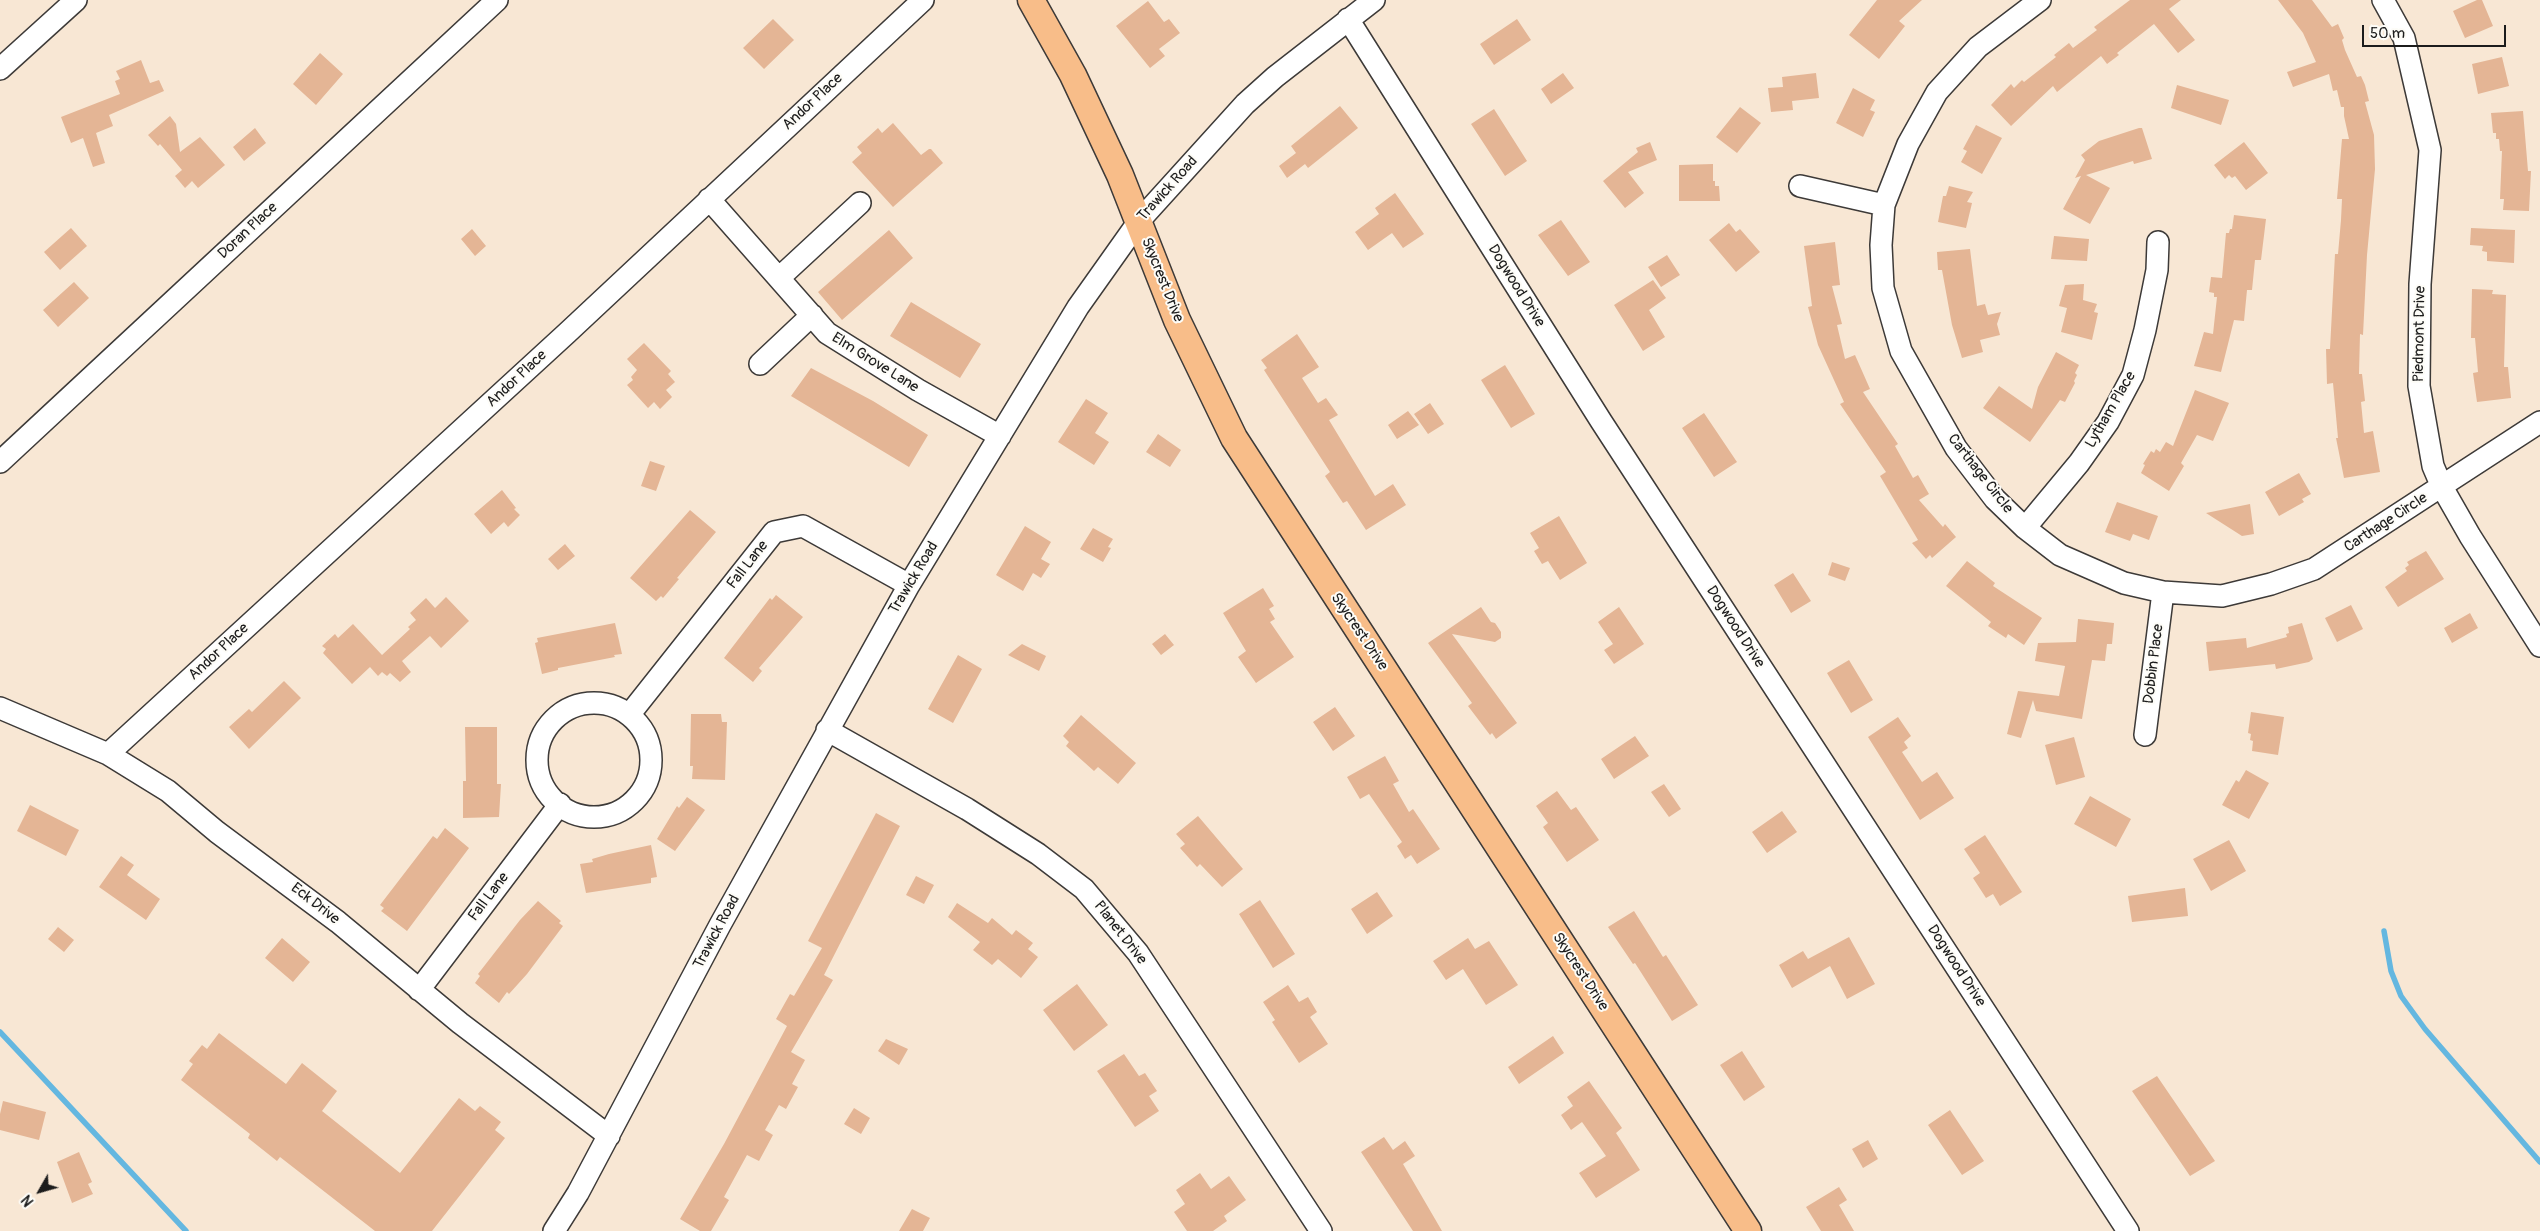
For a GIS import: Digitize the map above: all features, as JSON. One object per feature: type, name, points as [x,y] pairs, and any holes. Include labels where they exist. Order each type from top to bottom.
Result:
[{"type":"main road","name":"Skycrest Drive","points":[[1031,0],[1073,75],[1120,175],[1139,221],[1158,276],[1177,320],[1220,412],[1239,446],[1748,1231]]},
{"type":"street","points":[[0,69],[76,0]]},
{"type":"street","name":"Doran Place","points":[[0,462],[497,0]]},
{"type":"street","name":"Andor Place","points":[[108,754],[559,340],[923,0]]},
{"type":"street","name":"Trawick Road","points":[[554,1231],[608,1136],[720,925],[827,730],[909,585],[1078,307],[1139,221],[1245,104],[1348,19],[1374,0]]},
{"type":"street","name":"Carthage Circle","points":[[2040,0],[1978,47],[1937,92],[1908,144],[1884,205],[1881,245],[1883,288],[1902,351],[1956,448],[1996,499],[2024,528],[2060,555],[2124,583],[2163,592],[2222,596],[2271,584],[2314,570],[2540,422]]},
{"type":"street","name":"Piedmont Drive","points":[[2383,0],[2404,38],[2430,150],[2420,284],[2419,386],[2433,466],[2442,487],[2509,600],[2540,646]]},
{"type":"street","name":"Dogwood Drive","points":[[1348,19],[1601,421],[2128,1231]]},
{"type":"street","points":[[1800,186],[1884,205]]},
{"type":"street","name":"Elm Grove Lane","points":[[709,199],[827,333],[918,390],[1000,436]]},
{"type":"street","points":[[779,278],[860,203]]},
{"type":"street","name":"Lytham Place","points":[[2024,528],[2080,463],[2108,422],[2133,375],[2145,330],[2157,270],[2158,242]]},
{"type":"street","points":[[760,364],[812,315]]},
{"type":"street","name":"Fall Lane","points":[[629,715],[774,532],[803,526],[909,585]]},
{"type":"street","name":"Dobbin Place","points":[[2145,735],[2163,592]]},
{"type":"street","points":[[600,703],[615,707],[629,715],[643,731],[650,752],[650,773],[640,793],[625,808],[605,816],[583,816],[560,804],[546,789],[540,775],[537,759],[540,743],[546,729],[556,717],[569,709],[584,704],[600,703]]},
{"type":"street","name":"Eck Drive","points":[[0,708],[108,754],[168,791],[217,832],[338,922],[419,990],[608,1136]]},
{"type":"street","name":"Planet Drive","points":[[827,730],[967,809],[1038,854],[1084,889],[1138,953],[1321,1231]]},
{"type":"street","name":"Fall Lane","points":[[419,990],[560,804]]},
{"type":"building","points":[[1877,0],[1922,0],[1899,21],[1905,26],[1879,59],[1849,35]]},
{"type":"building","points":[[2130,0],[2181,0],[2169,9],[2195,40],[2178,53],[2154,24],[2117,53],[2119,55],[2107,64],[2101,56],[2057,92],[2053,86],[2011,126],[1991,105],[2011,84],[2014,88],[2022,80],[2024,82],[2056,57],[2054,55],[2069,43],[2073,48],[2097,30],[2094,27]]},
{"type":"building","points":[[2278,0],[2312,0],[2332,27],[2338,24],[2344,38],[2342,40],[2345,50],[2357,77],[2361,76],[2369,101],[2365,102],[2374,135],[2375,169],[2367,255],[2363,335],[2360,334],[2359,374],[2362,374],[2365,401],[2361,402],[2364,433],[2373,431],[2380,472],[2344,478],[2336,438],[2338,438],[2333,383],[2327,384],[2326,349],[2330,349],[2335,254],[2338,254],[2341,220],[2342,199],[2337,199],[2342,139],[2349,139],[2344,107],[2341,107],[2337,90],[2333,91],[2329,74],[2293,87],[2287,72],[2316,62],[2303,33]]},
{"type":"building","points":[[2477,0],[2482,0],[2493,26],[2465,38],[2453,11]]},
{"type":"building","points":[[1148,1],[1164,22],[1169,19],[1180,33],[1159,49],[1165,56],[1150,68],[1116,26]]},
{"type":"building","points":[[773,19],[794,40],[764,69],[743,48]]},
{"type":"building","points":[[1517,19],[1531,40],[1494,65],[1480,44]]},
{"type":"building","points":[[320,53],[343,74],[316,105],[293,84]]},
{"type":"building","points":[[2502,57],[2509,86],[2478,94],[2472,64]]},
{"type":"building","points":[[141,60],[150,83],[159,80],[164,91],[109,115],[113,126],[96,133],[105,163],[93,167],[83,138],[71,143],[61,117],[120,94],[115,81],[120,79],[116,71]]},
{"type":"building","points":[[1563,73],[1574,88],[1551,104],[1541,89]]},
{"type":"building","points":[[1816,73],[1819,98],[1792,101],[1793,110],[1771,112],[1768,88],[1783,87],[1782,77]]},
{"type":"building","points":[[2177,85],[2229,100],[2221,125],[2171,108]]},
{"type":"building","points":[[1853,88],[1875,100],[1870,110],[1875,112],[1863,137],[1836,123]]},
{"type":"building","points":[[1340,106],[1358,128],[1308,168],[1305,164],[1287,178],[1279,166],[1296,153],[1291,146]]},
{"type":"building","points":[[1740,107],[1761,123],[1737,153],[1716,137]]},
{"type":"building","points":[[1494,109],[1527,161],[1505,176],[1471,124]]},
{"type":"building","points":[[2523,111],[2528,171],[2531,171],[2529,211],[2503,210],[2504,199],[2500,199],[2502,151],[2500,151],[2499,139],[2496,139],[2496,133],[2493,133],[2491,113]]},
{"type":"building","points":[[170,116],[176,124],[180,152],[200,137],[225,165],[198,188],[192,181],[185,188],[175,176],[182,170],[160,144],[158,146],[148,135]]},
{"type":"building","points":[[893,123],[921,155],[931,149],[943,163],[893,207],[852,162],[862,153],[857,147],[878,128],[882,133]]},
{"type":"building","points":[[1976,125],[2002,138],[1982,174],[1961,162],[1967,151],[1963,149]]},
{"type":"building","points":[[255,128],[266,143],[244,161],[233,147]]},
{"type":"building","points":[[2142,128],[2152,159],[2134,164],[2133,161],[2086,175],[2110,188],[2090,224],[2063,209],[2081,176],[2075,178],[2085,160],[2081,155],[2099,141]]},
{"type":"building","points":[[1650,142],[1657,160],[1628,172],[1644,193],[1625,208],[1603,181],[1638,152],[1636,148]]},
{"type":"building","points":[[2244,142],[2268,173],[2246,190],[2235,176],[2232,178],[2229,175],[2225,179],[2214,165]]},
{"type":"building","points":[[1713,164],[1713,181],[1715,181],[1715,186],[1719,186],[1720,201],[1679,201],[1679,165]]},
{"type":"building","points":[[1949,186],[1973,192],[1967,202],[1972,203],[1966,228],[1938,222],[1943,196],[1946,196]]},
{"type":"building","points":[[1395,193],[1424,234],[1403,248],[1392,233],[1368,250],[1355,232],[1379,214],[1375,208]]},
{"type":"building","points":[[2234,215],[2266,219],[2261,260],[2255,260],[2252,290],[2247,290],[2244,321],[2234,320],[2221,372],[2194,366],[2204,332],[2213,334],[2217,297],[2214,297],[2214,293],[2209,292],[2211,277],[2222,278],[2226,233],[2229,233],[2230,229],[2232,229]]},
{"type":"building","points":[[1561,220],[1590,262],[1568,276],[1538,235]]},
{"type":"building","points":[[1729,223],[1736,232],[1740,229],[1760,252],[1736,272],[1709,240]]},
{"type":"building","points":[[71,228],[87,246],[60,270],[44,252]]},
{"type":"building","points":[[2471,228],[2515,230],[2514,263],[2487,261],[2487,252],[2482,251],[2483,246],[2470,245]]},
{"type":"building","points":[[472,229],[486,246],[475,256],[461,239]]},
{"type":"building","points":[[889,230],[913,258],[842,320],[818,292]]},
{"type":"building","points":[[2054,236],[2089,239],[2087,261],[2051,259]]},
{"type":"building","points":[[1835,242],[1840,285],[1832,286],[1842,324],[1837,325],[1845,359],[1855,355],[1870,389],[1863,392],[1898,444],[1895,446],[1913,478],[1918,475],[1929,494],[1919,500],[1943,527],[1945,524],[1956,537],[1932,558],[1930,555],[1926,559],[1912,543],[1918,540],[1880,476],[1886,472],[1840,404],[1844,402],[1818,345],[1808,307],[1812,306],[1804,246]]},
{"type":"building","points":[[1970,249],[1977,306],[1985,304],[1988,315],[2001,312],[1997,324],[2000,335],[1980,340],[1983,352],[1962,358],[1952,325],[1942,270],[1938,270],[1937,252]]},
{"type":"building","points":[[1667,255],[1680,275],[1661,287],[1648,267]]},
{"type":"building","points":[[1653,280],[1666,298],[1649,310],[1665,337],[1643,351],[1614,305]]},
{"type":"building","points":[[74,282],[89,298],[58,327],[43,310]]},
{"type":"building","points":[[2084,284],[2083,300],[2097,304],[2094,312],[2098,313],[2092,340],[2061,332],[2067,308],[2059,306],[2065,285]]},
{"type":"building","points":[[2472,289],[2493,290],[2492,294],[2506,295],[2504,367],[2508,367],[2511,398],[2477,402],[2473,373],[2478,372],[2475,338],[2471,338]]},
{"type":"building","points":[[911,302],[981,344],[960,378],[890,336]]},
{"type":"building","points":[[1297,334],[1319,367],[1302,378],[1318,403],[1326,398],[1338,415],[1329,420],[1375,496],[1393,484],[1406,505],[1366,530],[1347,501],[1343,503],[1325,476],[1330,472],[1264,370],[1267,368],[1261,360]]},
{"type":"building","points":[[644,343],[671,371],[668,374],[675,382],[666,390],[672,397],[660,409],[654,402],[648,408],[627,385],[633,380],[631,377],[637,370],[627,359]]},
{"type":"building","points":[[2056,352],[2079,365],[2075,373],[2077,375],[2075,383],[2065,402],[2060,400],[2030,442],[1983,408],[1999,386],[2032,409],[2038,387]]},
{"type":"building","points":[[1505,365],[1535,414],[1511,428],[1481,380]]},
{"type":"building","points":[[811,368],[873,401],[928,435],[909,467],[791,396]]},
{"type":"building","points":[[2195,390],[2229,403],[2213,441],[2197,435],[2181,463],[2184,466],[2169,491],[2141,473],[2145,465],[2143,464],[2151,451],[2154,453],[2156,449],[2160,452],[2166,442],[2173,446]]},
{"type":"building","points":[[1086,399],[1108,413],[1095,433],[1109,442],[1094,465],[1058,442]]},
{"type":"building","points":[[1430,403],[1444,424],[1428,434],[1414,414]]},
{"type":"building","points":[[1408,411],[1419,425],[1397,439],[1388,425]]},
{"type":"building","points":[[1704,413],[1737,462],[1714,477],[1682,428]]},
{"type":"building","points":[[1158,434],[1181,450],[1170,467],[1146,452]]},
{"type":"building","points":[[650,461],[665,466],[656,491],[641,486]]},
{"type":"building","points":[[2299,473],[2311,494],[2302,499],[2304,502],[2279,516],[2265,492]]},
{"type":"building","points":[[502,490],[520,515],[508,527],[504,522],[491,534],[474,514]]},
{"type":"building","points":[[2117,502],[2158,516],[2149,540],[2133,534],[2130,541],[2105,532]]},
{"type":"building","points":[[2250,504],[2254,534],[2242,536],[2206,513]]},
{"type":"building","points":[[690,510],[716,532],[677,578],[679,579],[663,598],[661,596],[656,601],[630,578]]},
{"type":"building","points":[[1559,516],[1587,563],[1560,580],[1548,561],[1542,564],[1534,551],[1539,548],[1530,533]]},
{"type":"building","points":[[1025,526],[1051,542],[1041,559],[1050,564],[1041,578],[1033,573],[1023,591],[996,575]]},
{"type":"building","points":[[1093,528],[1113,539],[1108,547],[1111,548],[1103,562],[1080,549]]},
{"type":"building","points":[[565,544],[575,556],[558,570],[548,559]]},
{"type":"building","points":[[2426,551],[2444,579],[2398,607],[2385,587],[2407,571],[2405,568],[2409,565],[2407,562]]},
{"type":"building","points":[[1967,561],[1995,583],[1993,586],[2042,618],[2024,645],[2008,634],[2006,638],[1988,626],[1991,622],[1946,586]]},
{"type":"building","points":[[1832,562],[1850,568],[1845,581],[1828,575]]},
{"type":"building","points":[[1793,573],[1811,601],[1791,613],[1774,585]]},
{"type":"building","points":[[1263,588],[1274,606],[1269,609],[1275,619],[1270,622],[1294,657],[1256,683],[1238,657],[1246,651],[1223,613]]},
{"type":"building","points":[[776,595],[803,617],[759,668],[762,671],[753,682],[724,658],[770,598],[772,600]]},
{"type":"building","points":[[446,597],[469,621],[441,648],[430,636],[402,661],[411,672],[400,682],[390,673],[387,676],[382,672],[378,676],[370,667],[352,684],[323,653],[326,649],[322,646],[335,634],[338,638],[353,624],[382,655],[410,629],[408,627],[416,620],[410,613],[426,598],[435,608]]},
{"type":"building","points":[[2351,605],[2363,629],[2337,642],[2325,618]]},
{"type":"building","points":[[1481,607],[1491,622],[1495,623],[1501,632],[1501,638],[1495,642],[1452,634],[1517,723],[1496,739],[1492,733],[1490,735],[1468,706],[1472,703],[1428,643]]},
{"type":"building","points":[[1619,607],[1644,644],[1614,664],[1604,650],[1613,644],[1598,622]]},
{"type":"building","points":[[2470,613],[2478,628],[2452,643],[2444,628]]},
{"type":"building","points":[[2078,619],[2114,623],[2112,644],[2107,644],[2105,661],[2092,660],[2082,719],[2036,711],[2033,700],[2021,738],[2007,734],[2018,691],[2059,696],[2065,666],[2035,661],[2038,643],[2076,642]]},
{"type":"building","points":[[615,623],[622,654],[558,668],[558,670],[542,674],[535,643],[538,642],[537,638]]},
{"type":"building","points":[[2302,623],[2313,659],[2309,662],[2276,669],[2275,664],[2209,671],[2206,642],[2246,638],[2247,648],[2287,637],[2286,634],[2289,633],[2288,627]]},
{"type":"building","points":[[1165,634],[1174,645],[1161,655],[1152,644]]},
{"type":"building","points":[[1022,644],[1046,656],[1039,671],[1008,655]]},
{"type":"building","points":[[958,655],[982,669],[953,723],[928,709]]},
{"type":"building","points":[[1849,660],[1873,700],[1851,713],[1827,673]]},
{"type":"building","points":[[284,681],[301,698],[249,749],[229,727],[249,709],[252,712]]},
{"type":"building","points":[[1335,707],[1355,736],[1333,751],[1313,722]]},
{"type":"building","points":[[2251,712],[2284,717],[2278,755],[2252,751],[2253,741],[2250,740],[2251,734],[2248,733]]},
{"type":"building","points":[[691,714],[721,714],[722,722],[727,722],[725,780],[692,779],[693,766],[690,766]]},
{"type":"building","points":[[1081,715],[1136,763],[1118,784],[1098,767],[1094,771],[1066,746],[1069,742],[1063,736]]},
{"type":"building","points":[[1898,717],[1911,736],[1904,742],[1908,748],[1902,752],[1922,782],[1937,772],[1954,798],[1920,820],[1868,737]]},
{"type":"building","points":[[465,727],[497,727],[497,784],[501,784],[499,817],[463,818],[463,781],[466,781]]},
{"type":"building","points":[[1635,736],[1649,756],[1614,779],[1601,759]]},
{"type":"building","points":[[2074,737],[2085,777],[2056,785],[2045,745]]},
{"type":"building","points":[[1385,756],[1399,781],[1393,784],[1409,812],[1413,809],[1440,849],[1417,864],[1411,855],[1405,859],[1397,846],[1402,842],[1369,794],[1360,799],[1347,777]]},
{"type":"building","points":[[2246,770],[2269,783],[2249,819],[2222,805],[2236,780],[2239,782]]},
{"type":"building","points":[[1664,784],[1681,809],[1669,817],[1651,792]]},
{"type":"building","points":[[1557,791],[1571,810],[1576,807],[1599,840],[1567,862],[1543,827],[1548,823],[1536,806]]},
{"type":"building","points":[[2090,796],[2131,819],[2116,847],[2074,824]]},
{"type":"building","points":[[687,797],[705,810],[675,851],[657,839],[677,806],[679,808]]},
{"type":"building","points":[[30,805],[79,830],[66,856],[17,831]]},
{"type":"building","points":[[1782,811],[1797,832],[1767,853],[1752,832]]},
{"type":"building","points":[[876,813],[900,826],[824,975],[833,980],[791,1052],[805,1060],[792,1084],[798,1087],[786,1109],[779,1105],[765,1130],[773,1135],[759,1161],[747,1155],[724,1197],[729,1200],[711,1231],[700,1231],[680,1219],[724,1144],[787,1026],[776,1019],[790,994],[794,996],[822,948],[808,941]]},
{"type":"building","points":[[1198,816],[1243,869],[1222,887],[1200,864],[1197,867],[1180,848],[1185,844],[1176,834]]},
{"type":"building","points":[[445,828],[469,848],[407,931],[381,911],[384,908],[380,905],[433,836],[437,839]]},
{"type":"building","points":[[1985,835],[2022,892],[2000,906],[1993,894],[1986,898],[1973,878],[1980,873],[1964,849]]},
{"type":"building","points":[[2229,840],[2246,871],[2211,891],[2193,859]]},
{"type":"building","points":[[651,845],[657,877],[651,878],[651,883],[586,893],[580,864],[593,862],[592,859],[609,854]]},
{"type":"building","points":[[121,856],[134,865],[127,875],[160,899],[146,920],[99,887]]},
{"type":"building","points":[[916,876],[934,885],[924,904],[906,895]]},
{"type":"building","points":[[2185,888],[2188,916],[2132,922],[2128,896]]},
{"type":"building","points":[[1377,892],[1393,916],[1367,934],[1351,909]]},
{"type":"building","points":[[1260,900],[1295,954],[1273,968],[1239,914]]},
{"type":"building","points":[[538,901],[561,921],[559,923],[563,926],[527,974],[509,994],[507,992],[499,1003],[475,983],[480,976],[478,974],[520,920]]},
{"type":"building","points":[[957,903],[988,923],[992,918],[1012,935],[1016,930],[1033,943],[1028,949],[1038,957],[1021,978],[998,959],[992,965],[973,950],[980,942],[948,917]]},
{"type":"building","points":[[1634,911],[1663,957],[1666,955],[1698,1005],[1672,1021],[1635,963],[1633,964],[1608,927]]},
{"type":"building","points":[[58,927],[74,940],[64,952],[48,939]]},
{"type":"building","points":[[1849,937],[1875,984],[1847,999],[1830,966],[1792,988],[1779,965],[1803,951],[1808,959]]},
{"type":"building","points":[[282,938],[310,962],[293,982],[265,958]]},
{"type":"building","points":[[1468,938],[1475,949],[1489,941],[1518,985],[1486,1005],[1463,969],[1446,980],[1433,961]]},
{"type":"building","points":[[1077,984],[1108,1025],[1074,1051],[1043,1010]]},
{"type":"building","points":[[1288,985],[1299,1002],[1308,997],[1317,1012],[1310,1017],[1328,1044],[1299,1063],[1272,1022],[1275,1020],[1263,1002]]},
{"type":"building","points":[[219,1033],[286,1084],[302,1063],[337,1091],[322,1111],[400,1173],[459,1098],[475,1111],[480,1106],[501,1122],[495,1130],[505,1138],[432,1231],[375,1231],[280,1157],[277,1161],[248,1138],[250,1134],[181,1080],[193,1064],[189,1061],[202,1045],[207,1049]]},
{"type":"building","points":[[1553,1036],[1564,1053],[1519,1084],[1508,1067]]},
{"type":"building","points":[[886,1039],[908,1049],[899,1065],[878,1051]]},
{"type":"building","points":[[1742,1051],[1765,1087],[1744,1101],[1720,1065]]},
{"type":"building","points":[[1124,1054],[1139,1076],[1145,1073],[1157,1091],[1149,1096],[1159,1111],[1135,1127],[1097,1071]]},
{"type":"building","points":[[2157,1076],[2215,1161],[2190,1176],[2132,1091]]},
{"type":"building","points":[[1589,1081],[1622,1128],[1616,1133],[1640,1170],[1596,1198],[1579,1173],[1606,1156],[1582,1122],[1571,1130],[1561,1115],[1573,1106],[1567,1097]]},
{"type":"building","points":[[3,1101],[46,1112],[39,1140],[0,1130],[0,1114]]},
{"type":"building","points":[[854,1108],[870,1118],[861,1134],[844,1124]]},
{"type":"building","points":[[1950,1110],[1984,1161],[1962,1175],[1928,1125]]},
{"type":"building","points":[[1384,1137],[1393,1150],[1405,1141],[1415,1156],[1403,1164],[1442,1231],[1413,1231],[1361,1152]]},
{"type":"building","points":[[1868,1140],[1878,1159],[1863,1168],[1852,1149]]},
{"type":"building","points":[[79,1152],[92,1182],[88,1184],[93,1194],[72,1203],[57,1162]]},
{"type":"building","points":[[1200,1173],[1211,1189],[1229,1176],[1246,1200],[1224,1216],[1227,1221],[1213,1231],[1187,1231],[1174,1212],[1185,1204],[1176,1190]]},
{"type":"building","points":[[1839,1187],[1847,1200],[1839,1205],[1854,1231],[1821,1231],[1806,1207]]},
{"type":"building","points":[[912,1209],[930,1218],[923,1231],[899,1231]]},
{"type":"waterway","points":[[2384,931],[2391,971],[2401,996],[2425,1029],[2540,1162]]},
{"type":"waterway","points":[[0,1032],[186,1231]]}]
